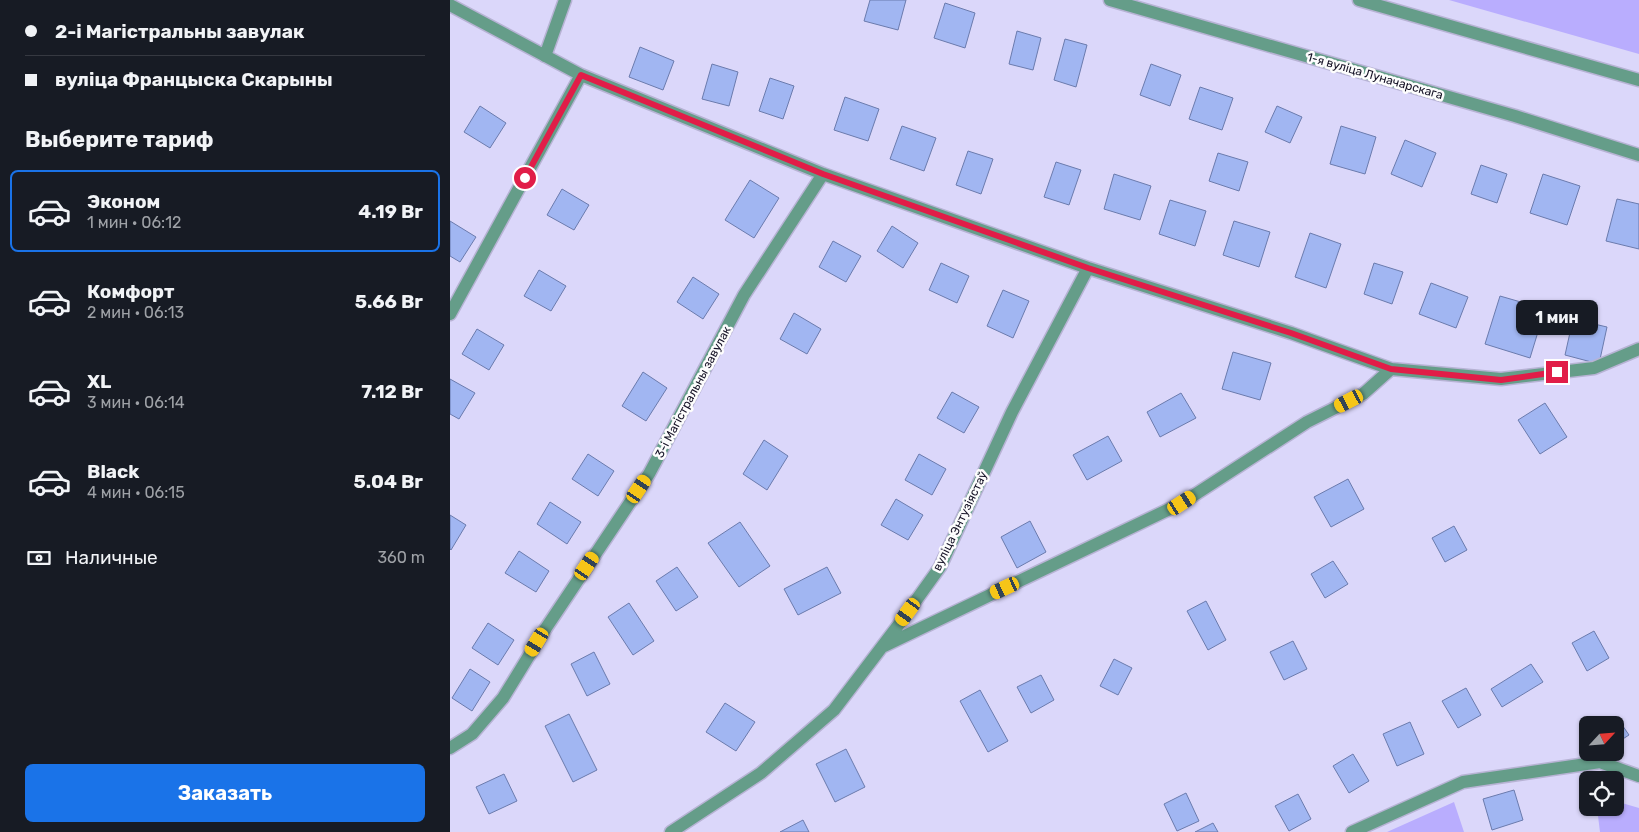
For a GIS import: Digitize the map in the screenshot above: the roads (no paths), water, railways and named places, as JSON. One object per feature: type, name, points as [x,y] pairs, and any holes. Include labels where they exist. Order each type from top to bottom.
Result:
[{"type":"street","points":[[545,56],[565,0]]},
{"type":"street","name":"1-я вуліца Луначарскага","points":[[1110,0],[1515,116],[1639,155]]},
{"type":"street","points":[[1359,0],[1639,80]]},
{"type":"street","points":[[450,5],[581,75],[823,174],[1088,268],[1291,333],[1391,369],[1501,380],[1594,368],[1639,348]]},
{"type":"street","points":[[450,314],[581,75]]},
{"type":"street","name":"3-і Магістральны завулак","points":[[450,748],[472,734],[503,698],[546,628],[650,474],[744,295],[823,174]]},
{"type":"street","name":"вуліца Энтузіястаў","points":[[671,832],[761,773],[834,710],[882,647],[940,567],[1012,412],[1088,268]]},
{"type":"street","points":[[882,647],[1182,503],[1307,422],[1363,394],[1391,369]]},
{"type":"street","points":[[1352,832],[1463,782],[1600,762],[1639,776]]}]
